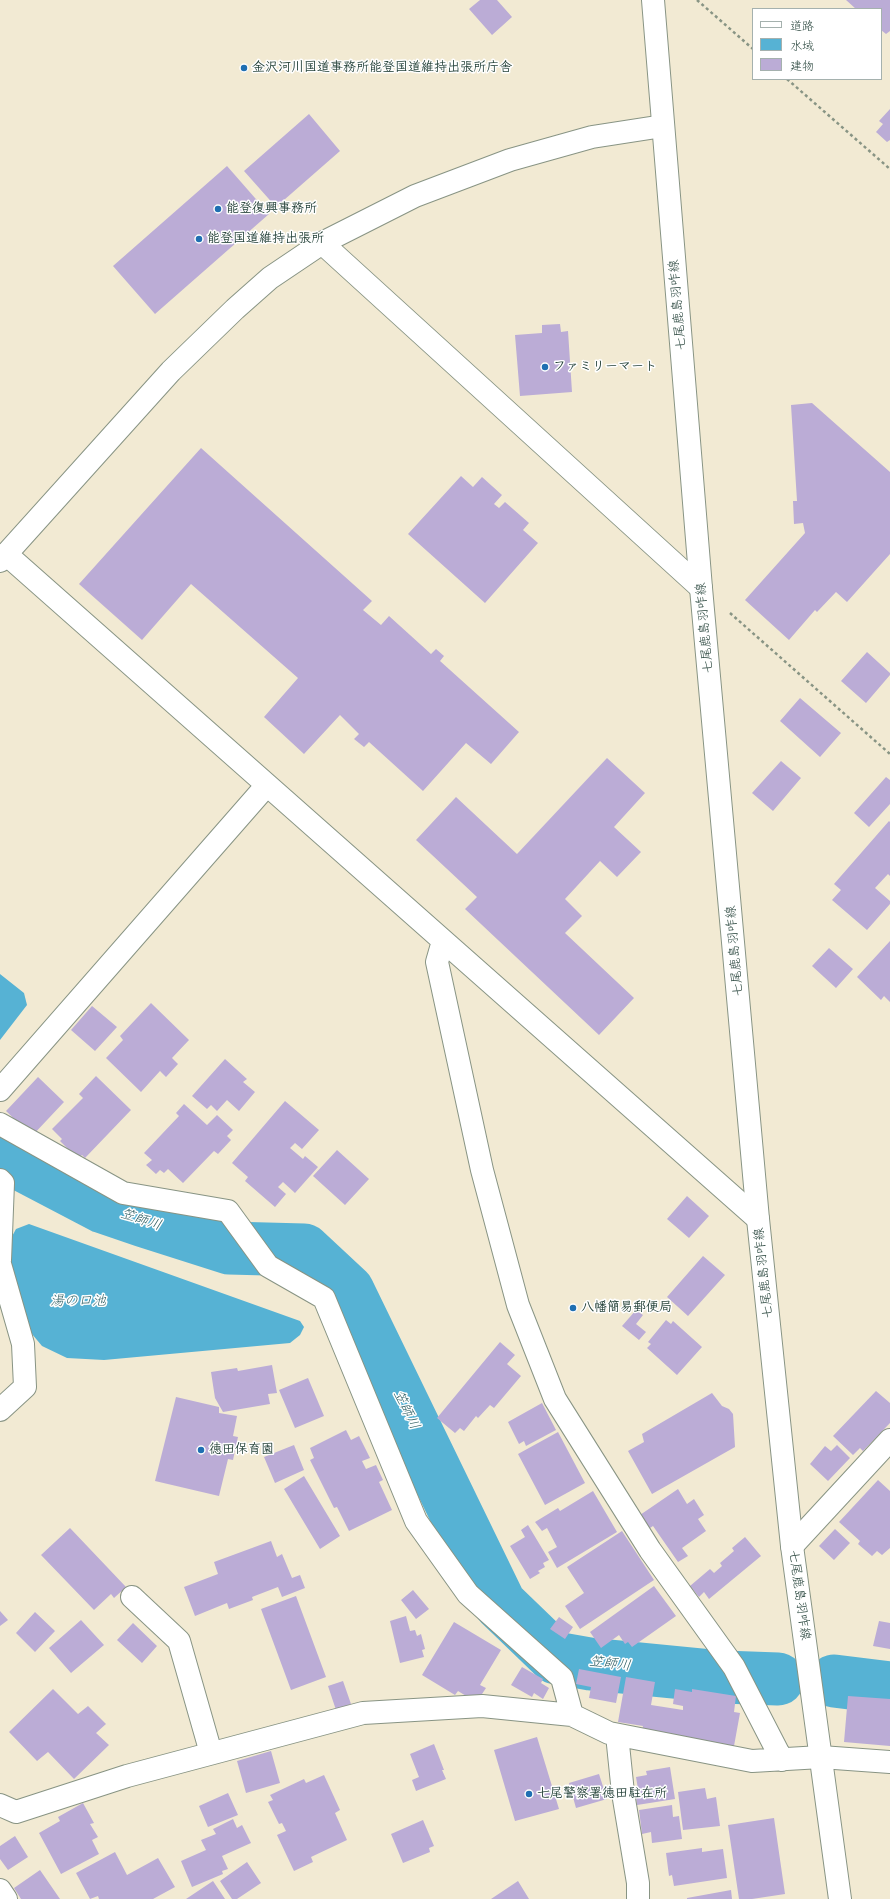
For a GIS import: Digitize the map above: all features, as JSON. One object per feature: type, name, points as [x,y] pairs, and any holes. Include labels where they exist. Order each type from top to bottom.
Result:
[{"type":"street","name":"七尾鹿島羽咋線","points":[[653,0],[701,588],[758,1219],[792,1546],[822,1757],[840,1899]]},
{"type":"street","points":[[663,126],[592,137],[510,160],[415,196],[322,243],[264,283],[171,371],[3,558],[267,785],[758,1219]]},
{"type":"street","points":[[322,243],[701,588]]},
{"type":"street","points":[[0,1090],[267,785]]},
{"type":"street","points":[[443,940],[437,962],[482,1170],[518,1305],[556,1399],[650,1550],[734,1667],[782,1760]]},
{"type":"street","points":[[0,1124],[123,1193],[228,1211],[268,1266],[324,1298],[416,1521],[468,1594],[562,1678],[572,1715]]},
{"type":"street","points":[[0,1180],[3,1183],[0,1260]]},
{"type":"street","points":[[0,1264],[23,1344],[25,1387],[0,1410]]},
{"type":"street","points":[[792,1546],[890,1440]]},
{"type":"street","points":[[132,1597],[179,1641],[211,1753]]},
{"type":"street","points":[[0,1805],[16,1812],[127,1776],[363,1713],[482,1706],[572,1715],[609,1733],[752,1761],[822,1757],[890,1762]]},
{"type":"street","points":[[617,1735],[622,1793],[638,1883],[638,1899]]},
{"type":"street","points":[[0,1890],[6,1899]]},
{"type":"path","points":[[697,0],[752,48]]},
{"type":"path","points":[[788,80],[890,169]]},
{"type":"path","points":[[701,588],[890,754]]},
{"type":"water","points":[[0,974],[24,993],[27,1005],[0,1040]]},
{"type":"water","name":"湯の口池","points":[[29,1224],[300,1321],[304,1327],[300,1335],[290,1343],[104,1360],[67,1358],[42,1346],[27,1328],[5,1260],[9,1242],[16,1229]]},
{"type":"building","points":[[480,0],[497,0],[512,17],[492,35],[469,9]]},
{"type":"building","points":[[846,0],[890,0],[890,31],[886,34],[882,31],[882,8],[855,8]]},
{"type":"building","points":[[890,109],[890,140],[887,142],[876,132],[883,124],[879,121]]},
{"type":"building","points":[[309,114],[340,151],[276,207],[244,171]]},
{"type":"building","points":[[227,166],[269,214],[155,314],[113,266]]},
{"type":"building","points":[[560,324],[561,332],[568,331],[572,392],[520,396],[515,335],[542,333],[542,325]]},
{"type":"building","points":[[812,403],[890,472],[890,554],[847,602],[836,592],[817,612],[815,610],[789,640],[745,600],[805,533],[803,523],[794,524],[793,501],[797,501],[791,405]]},
{"type":"building","points":[[201,448],[372,601],[363,610],[381,625],[389,616],[431,654],[436,649],[444,656],[440,661],[519,732],[491,764],[466,743],[423,791],[369,742],[364,747],[354,739],[359,734],[340,715],[304,754],[264,717],[298,678],[191,584],[142,640],[79,584]]},
{"type":"building","points":[[461,476],[473,487],[482,477],[502,495],[494,504],[499,508],[505,502],[529,523],[523,530],[538,543],[485,603],[408,534]]},
{"type":"building","points":[[867,652],[890,673],[890,675],[866,703],[841,681]]},
{"type":"building","points":[[800,698],[841,733],[820,757],[780,721]]},
{"type":"building","points":[[607,758],[645,793],[614,827],[641,852],[617,877],[600,861],[565,899],[582,916],[565,933],[634,998],[599,1035],[465,909],[477,897],[416,840],[456,797],[517,854]]},
{"type":"building","points":[[781,761],[801,778],[773,811],[752,793]]},
{"type":"building","points":[[886,777],[890,780],[890,804],[869,827],[854,813]]},
{"type":"building","points":[[889,821],[890,876],[888,874],[875,888],[890,901],[890,904],[867,930],[832,900],[841,890],[834,884]]},
{"type":"building","points":[[890,941],[890,1002],[884,996],[881,1000],[857,977]]},
{"type":"building","points":[[829,948],[853,969],[836,988],[812,966]]},
{"type":"building","points":[[151,1003],[189,1040],[172,1058],[178,1064],[166,1077],[160,1071],[141,1092],[106,1058],[123,1040],[120,1036]]},
{"type":"building","points":[[92,1006],[117,1027],[95,1051],[71,1030]]},
{"type":"building","points":[[225,1059],[247,1079],[243,1082],[255,1092],[239,1111],[227,1100],[217,1111],[211,1105],[207,1109],[192,1096]]},
{"type":"building","points":[[96,1076],[131,1110],[85,1158],[82,1155],[78,1159],[60,1141],[62,1139],[52,1129],[83,1098],[79,1094]]},
{"type":"building","points":[[38,1077],[64,1102],[32,1136],[6,1111]]},
{"type":"building","points":[[285,1101],[319,1130],[302,1149],[295,1143],[290,1148],[303,1159],[305,1156],[318,1167],[295,1193],[283,1182],[278,1187],[286,1194],[275,1207],[245,1181],[248,1177],[232,1163]]},
{"type":"building","points":[[184,1104],[207,1125],[217,1115],[233,1130],[227,1136],[231,1140],[218,1154],[214,1151],[183,1183],[168,1169],[164,1173],[160,1170],[156,1174],[146,1165],[152,1160],[144,1153],[179,1116],[176,1113]]},
{"type":"building","points":[[337,1150],[369,1179],[345,1205],[313,1176]]},
{"type":"building","points":[[687,1196],[709,1216],[689,1238],[667,1219]]},
{"type":"building","points":[[703,1256],[725,1275],[688,1316],[667,1297]]},
{"type":"building","points":[[636,1310],[643,1315],[636,1324],[646,1332],[639,1340],[622,1326]]},
{"type":"building","points":[[666,1320],[671,1324],[673,1321],[702,1347],[677,1375],[647,1348],[651,1344],[648,1342]]},
{"type":"building","points":[[500,1342],[515,1355],[507,1364],[521,1376],[494,1408],[490,1405],[478,1418],[476,1416],[464,1431],[460,1428],[455,1433],[437,1418]]},
{"type":"building","points":[[272,1365],[277,1393],[268,1394],[270,1404],[223,1412],[215,1398],[211,1372],[237,1368],[238,1371]]},
{"type":"building","points":[[308,1378],[324,1416],[295,1428],[279,1390]]},
{"type":"building","points":[[876,1391],[890,1403],[890,1423],[863,1451],[860,1448],[853,1455],[833,1436]]},
{"type":"building","points":[[712,1393],[722,1406],[729,1409],[733,1414],[735,1447],[652,1494],[628,1451],[644,1442],[642,1434]]},
{"type":"building","points":[[176,1397],[219,1407],[219,1413],[237,1416],[233,1436],[238,1437],[233,1460],[228,1459],[219,1496],[155,1481]]},
{"type":"building","points":[[542,1403],[556,1430],[526,1446],[524,1441],[519,1444],[508,1422]]},
{"type":"building","points":[[346,1430],[351,1440],[359,1436],[370,1458],[362,1461],[366,1469],[376,1465],[383,1480],[379,1482],[392,1510],[349,1531],[337,1507],[334,1508],[310,1460],[314,1458],[310,1448]]},
{"type":"building","points":[[558,1432],[585,1483],[545,1505],[518,1454]]},
{"type":"building","points":[[294,1445],[304,1470],[275,1483],[264,1457]]},
{"type":"building","points":[[837,1445],[850,1458],[828,1481],[810,1464],[825,1446],[831,1451]]},
{"type":"building","points":[[304,1476],[340,1536],[320,1549],[284,1489]]},
{"type":"building","points":[[878,1480],[890,1491],[890,1548],[882,1555],[877,1551],[872,1556],[858,1544],[860,1541],[839,1522]]},
{"type":"building","points":[[678,1489],[687,1504],[694,1499],[704,1515],[698,1519],[706,1531],[682,1548],[688,1556],[678,1562],[653,1526],[650,1528],[640,1515]]},
{"type":"building","points":[[593,1491],[617,1532],[557,1568],[548,1552],[557,1547],[547,1528],[542,1531],[535,1522],[558,1508],[560,1511]]},
{"type":"building","points":[[528,1525],[549,1560],[543,1563],[545,1567],[538,1571],[540,1573],[530,1579],[510,1546],[525,1537],[521,1530]]},
{"type":"building","points":[[70,1528],[126,1587],[114,1598],[111,1594],[94,1610],[41,1555]]},
{"type":"building","points":[[835,1529],[850,1543],[834,1560],[819,1546]]},
{"type":"building","points":[[622,1531],[654,1580],[580,1629],[565,1606],[584,1593],[567,1567]]},
{"type":"building","points":[[745,1537],[761,1556],[709,1599],[704,1592],[699,1597],[690,1586],[710,1569],[714,1573],[722,1566],[720,1563],[734,1551],[732,1548]]},
{"type":"building","points":[[271,1541],[277,1557],[282,1554],[292,1578],[300,1575],[305,1588],[282,1597],[278,1587],[252,1597],[253,1600],[229,1609],[227,1603],[195,1616],[184,1587],[218,1574],[214,1562]]},
{"type":"building","points":[[654,1586],[676,1616],[632,1647],[628,1642],[625,1644],[619,1635],[601,1648],[590,1632]]},
{"type":"building","points":[[413,1590],[429,1609],[416,1619],[401,1600]]},
{"type":"building","points":[[296,1596],[326,1677],[291,1690],[261,1609]]},
{"type":"building","points":[[0,1611],[8,1620],[0,1626]]},
{"type":"building","points":[[35,1612],[55,1631],[35,1652],[16,1633]]},
{"type":"building","points":[[406,1616],[410,1631],[415,1630],[417,1636],[421,1634],[425,1649],[422,1650],[424,1657],[400,1663],[390,1621]]},
{"type":"building","points":[[559,1617],[573,1627],[565,1639],[550,1629]]},
{"type":"building","points":[[81,1620],[104,1645],[71,1673],[49,1648]]},
{"type":"building","points":[[879,1621],[890,1623],[890,1649],[873,1646]]},
{"type":"building","points":[[454,1622],[501,1650],[480,1685],[486,1688],[478,1700],[471,1699],[458,1691],[455,1695],[422,1675]]},
{"type":"building","points":[[133,1623],[157,1646],[142,1663],[117,1640]]},
{"type":"building","points":[[522,1667],[543,1679],[541,1683],[549,1688],[543,1699],[534,1693],[532,1697],[511,1685]]},
{"type":"building","points":[[579,1669],[621,1677],[616,1703],[589,1698],[591,1687],[576,1684]]},
{"type":"building","points":[[626,1677],[655,1682],[651,1705],[683,1710],[683,1706],[673,1704],[675,1689],[692,1692],[692,1689],[736,1696],[734,1712],[740,1713],[734,1746],[641,1735],[643,1726],[618,1722]]},
{"type":"building","points":[[343,1681],[351,1704],[336,1710],[328,1686]]},
{"type":"building","points":[[53,1689],[78,1714],[88,1706],[106,1724],[96,1733],[109,1745],[74,1779],[48,1752],[37,1761],[9,1732]]},
{"type":"building","points":[[848,1696],[890,1699],[890,1746],[844,1742]]},
{"type":"building","points":[[537,1737],[559,1809],[515,1821],[494,1750]]},
{"type":"building","points":[[434,1744],[446,1779],[416,1791],[412,1780],[419,1777],[410,1754]]},
{"type":"building","points":[[271,1751],[280,1783],[246,1793],[237,1761]]},
{"type":"building","points":[[670,1767],[675,1799],[637,1805],[635,1789],[638,1789],[636,1777],[647,1775],[646,1771]]},
{"type":"building","points":[[599,1774],[607,1799],[576,1808],[569,1783]]},
{"type":"building","points":[[324,1775],[340,1810],[335,1813],[347,1840],[311,1857],[313,1862],[294,1871],[277,1835],[286,1831],[282,1823],[279,1824],[268,1802],[273,1800],[270,1795],[304,1779],[306,1783]]},
{"type":"building","points":[[705,1788],[707,1799],[716,1797],[720,1826],[683,1830],[678,1792]]},
{"type":"building","points":[[228,1793],[238,1815],[208,1827],[199,1806]]},
{"type":"building","points":[[83,1803],[94,1823],[90,1824],[98,1837],[92,1840],[99,1854],[61,1874],[39,1833],[60,1821],[58,1817]]},
{"type":"building","points":[[672,1805],[673,1817],[679,1816],[682,1839],[652,1843],[651,1832],[642,1834],[639,1810]]},
{"type":"building","points":[[774,1818],[785,1894],[752,1899],[739,1899],[728,1825]]},
{"type":"building","points":[[233,1819],[237,1828],[242,1825],[251,1843],[222,1856],[228,1869],[222,1871],[223,1874],[192,1887],[181,1861],[206,1850],[201,1840],[216,1834],[213,1829]]},
{"type":"building","points":[[423,1820],[434,1846],[429,1848],[430,1852],[403,1863],[391,1834]]},
{"type":"building","points":[[15,1836],[28,1857],[8,1870],[0,1859],[0,1846]]},
{"type":"building","points":[[702,1848],[702,1852],[723,1849],[727,1878],[674,1886],[672,1875],[669,1876],[666,1853]]},
{"type":"building","points":[[115,1852],[127,1875],[158,1858],[175,1887],[153,1899],[99,1899],[98,1896],[90,1899],[76,1873]]},
{"type":"building","points":[[247,1862],[261,1883],[237,1899],[232,1899],[220,1881]]},
{"type":"building","points":[[40,1870],[60,1899],[21,1899],[14,1888]]},
{"type":"building","points":[[213,1881],[225,1899],[186,1899]]},
{"type":"building","points":[[518,1881],[529,1899],[491,1899]]},
{"type":"building","points":[[731,1890],[732,1899],[687,1899],[687,1898]]},
{"type":"waterway","name":"笠師川","points":[[0,1153],[103,1207],[144,1221],[229,1248],[304,1250],[348,1291],[500,1604],[556,1658],[590,1664],[723,1677],[778,1679]]},
{"type":"waterway","name":"笠師川","points":[[834,1681],[890,1688]]},
{"type":"place","name":"金沢河川国道事務所能登国道維持出張所庁舎","points":[[244,68]]},
{"type":"place","name":"能登復興事務所","points":[[218,209]]},
{"type":"place","name":"能登国道維持出張所","points":[[199,239]]},
{"type":"place","name":"ファミリーマート","points":[[545,367]]},
{"type":"place","name":"八幡簡易郵便局","points":[[573,1308]]},
{"type":"place","name":"徳田保育園","points":[[201,1450]]},
{"type":"place","name":"七尾警察署徳田駐在所","points":[[529,1794]]}]
